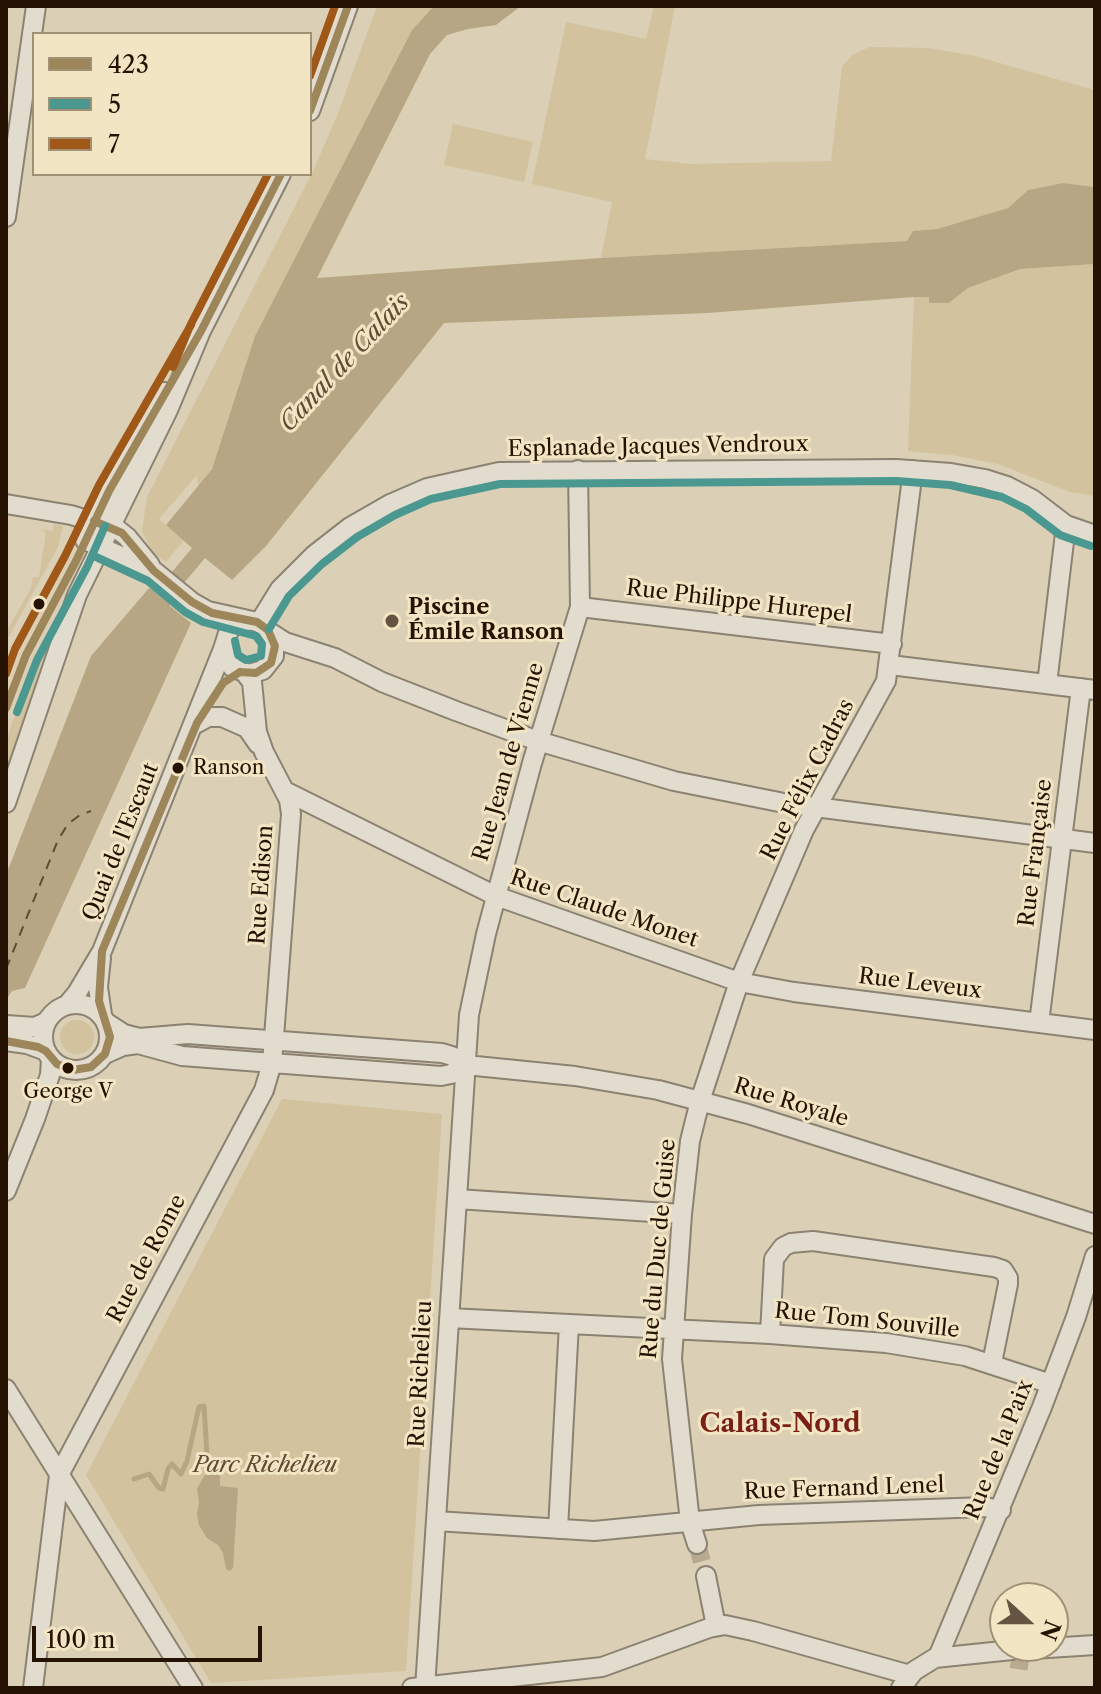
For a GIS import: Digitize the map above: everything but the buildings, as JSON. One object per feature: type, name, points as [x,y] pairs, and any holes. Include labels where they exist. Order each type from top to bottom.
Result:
[{"type":"street","points":[[32,32],[36,6]]},
{"type":"street","points":[[312,105],[348,6]]},
{"type":"street","points":[[6,217],[32,34]]},
{"type":"street","points":[[6,803],[93,543],[171,379],[201,331],[280,176]]},
{"type":"street","name":"Rue Jean de Vienne","points":[[466,1065],[472,993],[496,896],[538,741],[580,607],[578,470]]},
{"type":"street","name":"Esplanade Jacques Vendroux","points":[[259,626],[275,595],[314,555],[350,527],[390,504],[427,488],[499,472],[913,470],[970,475],[996,481],[1022,493],[1066,525],[1095,535]]},
{"type":"street","name":"Rue Félix Cadras","points":[[700,1101],[739,982],[816,807],[883,687],[890,665],[913,470]]},
{"type":"street","points":[[6,504],[102,524],[127,537],[154,571],[192,602],[211,624],[229,665],[243,673],[259,672],[271,663],[275,650],[259,626]]},
{"type":"street","points":[[1047,684],[1066,525]]},
{"type":"street","points":[[93,543],[154,571]]},
{"type":"street","points":[[192,602],[218,615],[259,626],[285,642],[335,658],[382,682],[538,741],[674,781],[757,799],[1095,843]]},
{"type":"street","name":"Rue Philippe Hurepel","points":[[580,607],[892,644]]},
{"type":"street","points":[[223,646],[231,628],[259,626]]},
{"type":"street","name":"Quai de l'Escaut","points":[[184,751],[223,646]]},
{"type":"street","points":[[890,665],[1088,689]]},
{"type":"street","name":"Quai de l'Escaut","points":[[67,1005],[76,996],[102,951],[197,723],[226,680],[243,673]]},
{"type":"street","name":"Rue Edison","points":[[243,673],[252,682],[255,724],[264,752],[291,807],[272,1063]]},
{"type":"street","name":"Rue Française","points":[[1039,1023],[1062,839],[1088,689]]},
{"type":"street","points":[[197,723],[219,716],[242,725],[264,752]]},
{"type":"street","name":"Rue Claude Monet","points":[[285,791],[496,896],[739,982]]},
{"type":"street","name":"Quai de l'Escaut","points":[[102,951],[98,987],[105,1019]]},
{"type":"street","name":"Rue Leveux","points":[[739,982],[794,992],[1095,1030]]},
{"type":"street","points":[[13,1034],[46,1022],[54,1012],[67,1005],[86,1005],[124,1034],[139,1038],[188,1034],[442,1053],[466,1065],[441,1076],[182,1056],[138,1044],[126,1045],[105,1054]]},
{"type":"street","points":[[35,1119],[55,1092],[81,1070],[95,1065],[105,1054],[110,1041],[105,1019]]},
{"type":"street","points":[[6,1191],[50,1075],[49,1055],[43,1037],[46,1022]]},
{"type":"street","points":[[13,1034],[49,1055],[63,1068],[81,1070]]},
{"type":"street","name":"Rue de Rome","points":[[59,1475],[264,1090],[272,1063]]},
{"type":"street","name":"Rue Royale","points":[[466,1065],[588,1078],[658,1090],[762,1119],[1095,1224]]},
{"type":"street","name":"Rue Richelieu","points":[[421,1687],[436,1521],[466,1065]]},
{"type":"street","name":"Rue du Duc de Guise","points":[[697,1544],[690,1522],[673,1380],[687,1157],[700,1101]]},
{"type":"street","points":[[457,1199],[682,1214]]},
{"type":"street","points":[[770,1334],[774,1259],[783,1247],[791,1243],[813,1241],[1003,1270],[1009,1281],[992,1363]]},
{"type":"street","name":"Rue de la Paix","points":[[938,1657],[1051,1384],[1095,1256]]},
{"type":"street","name":"Rue Tom Souville","points":[[449,1318],[770,1334],[908,1346],[992,1363],[1051,1384]]},
{"type":"street","points":[[558,1529],[569,1324]]},
{"type":"street","points":[[6,1389],[193,1688]]},
{"type":"street","points":[[33,1688],[59,1475]]},
{"type":"street","name":"Rue Fernand Lenel","points":[[436,1521],[594,1531],[809,1513],[985,1507],[1001,1510]]},
{"type":"street","points":[[706,1576],[716,1626]]},
{"type":"street","points":[[421,1687],[602,1667],[716,1626],[738,1627],[905,1681],[919,1666],[938,1657],[989,1652]]},
{"type":"street","points":[[1069,1647],[1095,1645]]},
{"type":"green space","points":[[377,6],[434,6],[412,30],[255,336],[212,469],[198,486],[197,475],[159,519],[184,540],[166,562],[153,553],[142,532],[147,497],[312,176]]},
{"type":"green space","points":[[654,6],[675,6],[645,159],[691,164],[831,161],[842,67],[852,55],[870,47],[929,48],[975,56],[1095,90],[1095,187],[1063,183],[1028,190],[1008,208],[937,229],[913,231],[907,241],[601,258],[612,202],[532,184],[566,22],[646,39]]},
{"type":"green space","points":[[453,124],[533,142],[524,182],[444,165]]},
{"type":"green space","points":[[1095,264],[1095,496],[1070,492],[998,464],[908,451],[914,297],[929,297],[929,302],[949,303],[968,288],[1020,269]]},
{"type":"green space","points":[[54,524],[63,526],[58,547],[6,642],[6,632],[31,588],[33,577],[39,577],[46,533],[41,529],[53,531]]},
{"type":"green space","points":[[81,569],[6,790],[6,739],[38,654]]},
{"type":"green space","points":[[77,1020],[89,1025],[94,1037],[89,1049],[77,1054],[65,1049],[60,1037],[65,1025]]},
{"type":"green space","name":"Parc Richelieu","points":[[282,1099],[442,1114],[406,1671],[211,1683],[86,1475]]},
{"type":"water","name":"Canal de Calais","points":[[434,6],[521,6],[496,25],[447,35],[430,54],[317,278],[907,241],[913,231],[937,229],[1008,208],[1028,190],[1063,183],[1095,187],[1095,264],[1020,269],[968,288],[949,303],[929,303],[929,297],[914,297],[708,313],[444,323],[266,546],[232,580],[205,558],[169,601],[170,606],[191,623],[25,988],[12,991],[6,1000],[6,875],[91,656],[149,588],[156,591],[192,548],[166,525],[212,469],[255,336],[412,30]]},
{"type":"water","points":[[217,1466],[220,1468],[220,1486],[238,1488],[233,1568],[230,1571],[226,1569],[218,1545],[207,1538],[199,1525],[197,1515],[197,1489],[204,1476]]},
{"type":"waterway","points":[[134,1479],[149,1474],[163,1489],[172,1464],[181,1474],[187,1461],[199,1407],[204,1406],[208,1472]]},
{"type":"ferry route","points":[[6,969],[58,840],[68,824],[91,811]]},
{"type":"tunnel","points":[[697,1544],[706,1576]]},
{"type":"transit line","name":"7","points":[[312,70],[335,6]]},
{"type":"transit line","name":"423","points":[[312,105],[348,6]]},
{"type":"transit line","name":"7","points":[[173,367],[190,326],[267,176]]},
{"type":"transit line","name":"423","points":[[6,708],[26,655],[109,491],[201,331],[280,176]]},
{"type":"transit line","name":"7","points":[[6,674],[15,649],[99,485],[191,325]]},
{"type":"transit line","name":"5","points":[[269,629],[289,596],[322,564],[357,537],[431,499],[500,484],[896,481],[950,485],[1002,497],[1026,509],[1060,535],[1091,546]]},
{"type":"transit line","name":"423","points":[[94,521],[122,533],[154,571],[192,602],[212,613],[257,622],[268,630],[275,646],[271,663],[256,673],[240,672]]},
{"type":"transit line","name":"5","points":[[17,712],[37,660],[87,567],[105,526]]},
{"type":"transit line","name":"5","points":[[96,557],[148,581],[185,612],[203,622],[256,636],[262,644],[261,656],[246,660],[238,655],[235,641]]},
{"type":"transit line","name":"423","points":[[6,1041],[38,1047],[57,1064],[73,1070],[91,1067],[105,1054],[110,1037],[99,1001],[102,951],[197,723],[223,683],[240,672]]},
{"type":"place","name":"Piscine Émile Ranson","points":[[392,621]]},
{"type":"place","name":"Ranson","points":[[178,768]]},
{"type":"place","name":"George V","points":[[68,1068]]},
{"type":"district","name":"Calais-Nord","points":[[780,1424]]}]
